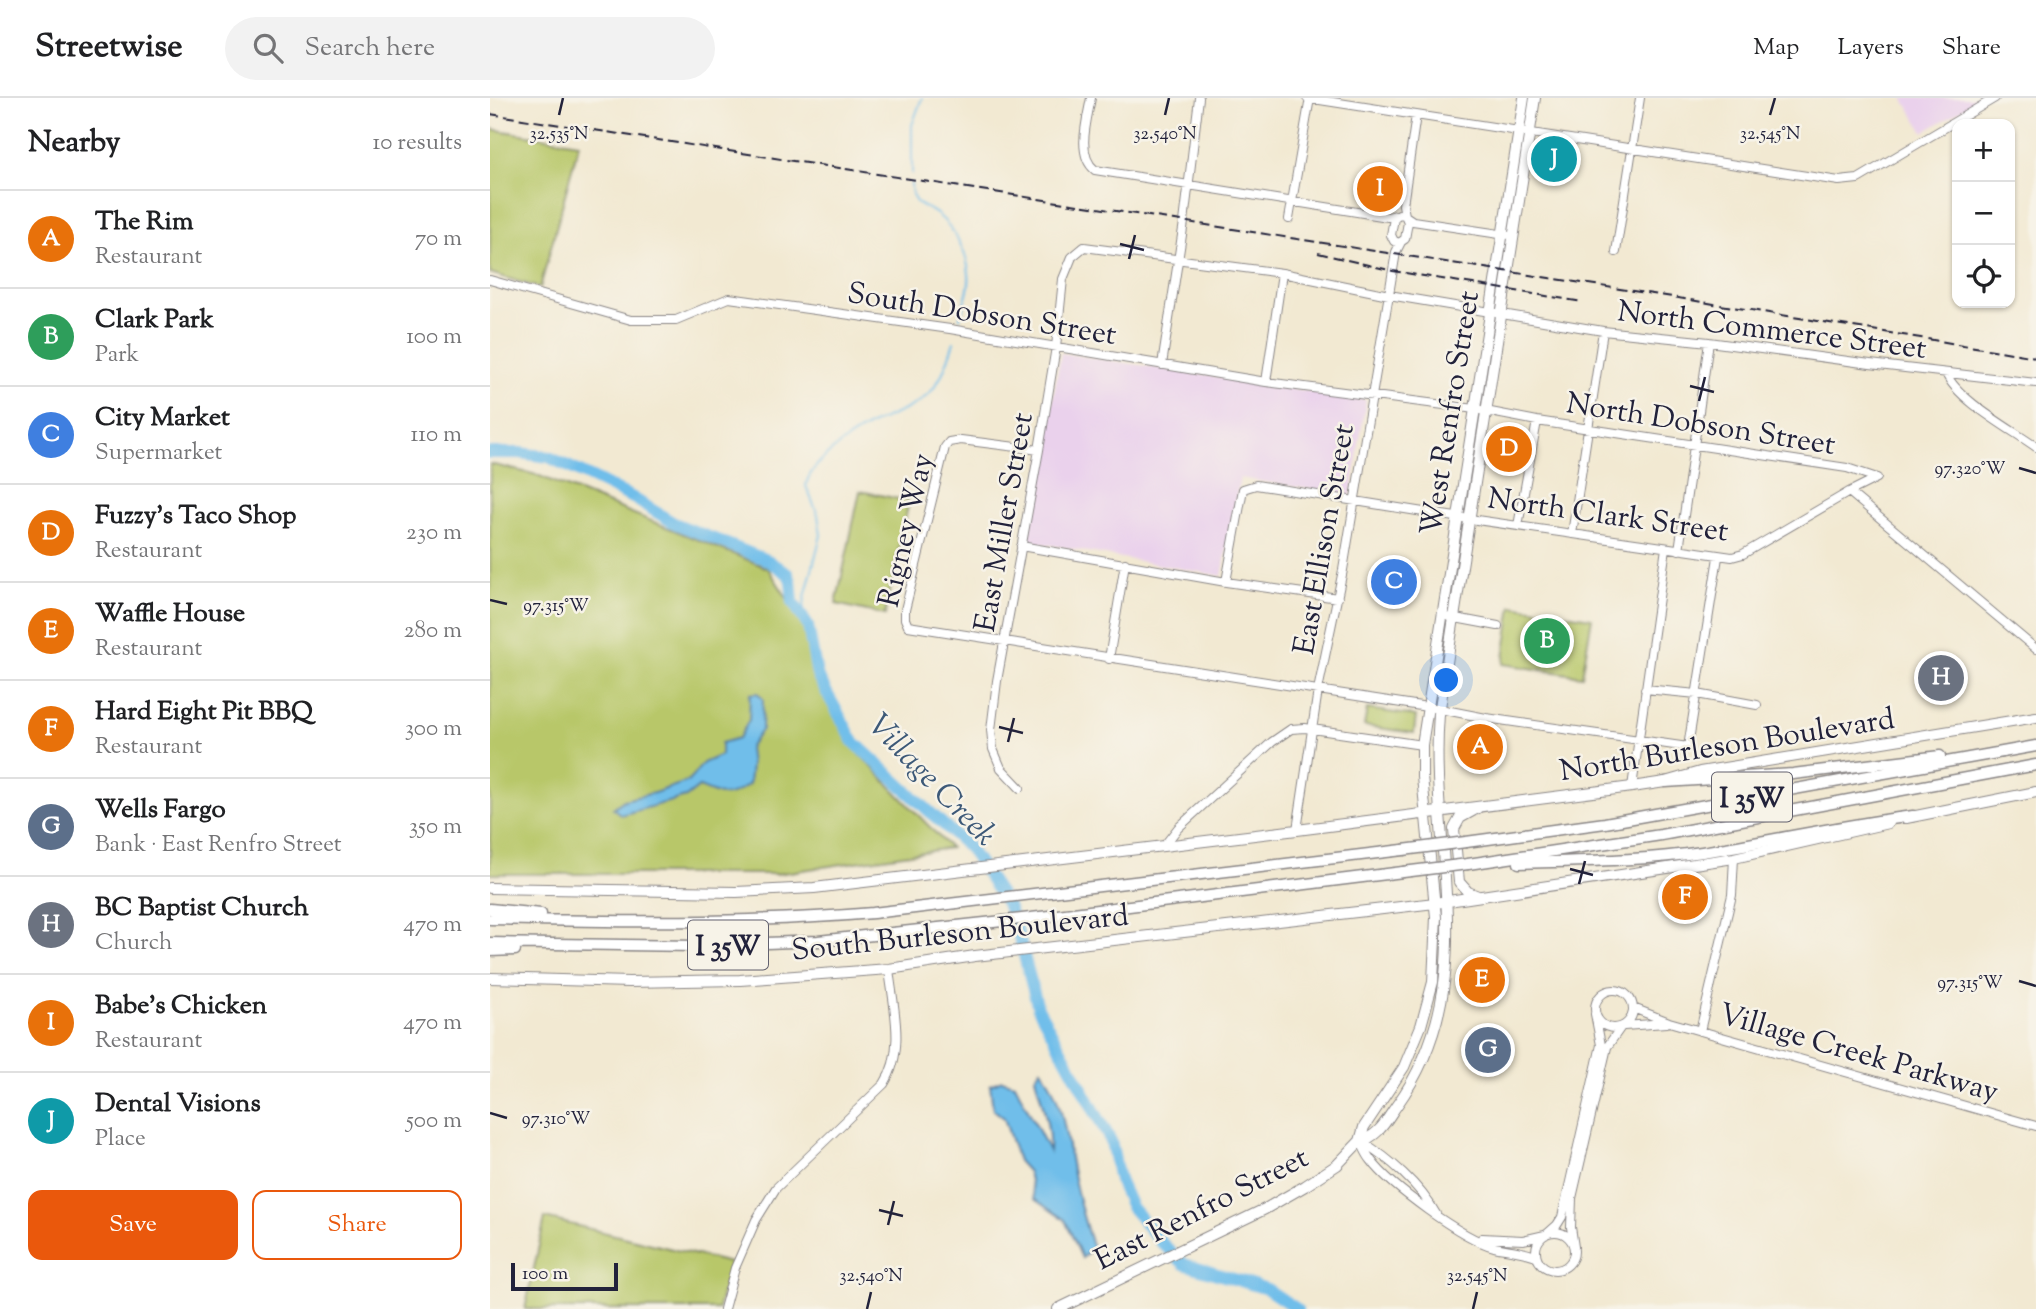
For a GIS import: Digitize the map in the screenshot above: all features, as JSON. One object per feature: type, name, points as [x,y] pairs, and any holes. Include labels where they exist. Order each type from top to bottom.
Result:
[{"type":"highway","points":[[1665,782],[1793,774],[1937,757],[2016,744],[2036,744]]},
{"type":"highway","name":"I 35W","points":[[490,919],[707,922],[787,920],[873,913],[1403,850],[1605,822],[2036,744]]},
{"type":"highway","name":"I 35W","points":[[490,943],[748,945],[818,941],[965,926],[1468,864],[1661,835],[2036,765]]},
{"type":"highway","points":[[1468,864],[1662,856],[1913,816]]},
{"type":"highway","points":[[490,909],[589,921]]},
{"type":"highway","points":[[490,951],[582,944]]},
{"type":"main road","name":"West Renfro Street","points":[[1435,903],[1425,813],[1422,745],[1524,98]]},
{"type":"main road","name":"West Renfro Street","points":[[1503,313],[1535,98]]},
{"type":"main road","points":[[1448,901],[1436,754],[1440,709],[1503,313]]},
{"type":"main road","name":"North Burleson Boulevard","points":[[1425,813],[1665,782],[1700,772],[2036,717]]},
{"type":"main road","points":[[1435,903],[1734,858],[1877,827],[1913,816],[2036,792]]},
{"type":"main road","points":[[1478,896],[1468,892],[1459,882],[1454,829],[1460,818],[1481,806]]},
{"type":"main road","name":"South Burleson Boulevard","points":[[490,888],[736,892],[814,888],[1425,813]]},
{"type":"main road","name":"East Renfro Street","points":[[1360,1141],[1371,1138],[1380,1129],[1411,1084],[1430,1045],[1443,994],[1448,952],[1448,901]]},
{"type":"main road","name":"South Burleson Boulevard","points":[[490,978],[629,982],[740,980],[889,969],[975,956],[1435,903]]},
{"type":"main road","name":"East Renfro Street","points":[[1058,1309],[1305,1186],[1337,1165],[1360,1141],[1364,1127],[1404,1067],[1421,1026],[1433,982],[1435,903]]},
{"type":"main road","points":[[1430,1045],[1425,1043],[1425,1038],[1436,990],[1433,982]]},
{"type":"street","points":[[1091,98],[1083,148],[1088,165],[1095,170],[1388,217],[1401,216],[1416,221],[1515,237]]},
{"type":"street","points":[[1162,365],[1184,222],[1199,98]]},
{"type":"street","points":[[1289,219],[1309,98],[1839,181],[1858,178],[1995,98]]},
{"type":"street","points":[[1616,252],[1640,98]]},
{"type":"street","name":"East Ellison Street","points":[[1397,241],[1406,236],[1401,216],[1416,115]]},
{"type":"street","name":"East Ellison Street","points":[[1297,830],[1318,690],[1338,598],[1389,295],[1397,241],[1393,220],[1401,216]]},
{"type":"street","name":"North Commerce Street","points":[[1072,256],[1084,247],[1093,246],[1282,273],[1389,295],[1603,331],[2036,383]]},
{"type":"street","name":"East Miller Street","points":[[1020,788],[1001,768],[993,749],[990,730],[1040,450],[1056,347],[1063,279],[1072,256]]},
{"type":"street","points":[[1266,382],[1282,273]]},
{"type":"street","name":"South Dobson Street","points":[[490,280],[631,320],[676,320],[729,298],[1056,347],[1266,382],[1475,409]]},
{"type":"street","points":[[1572,534],[1603,331]]},
{"type":"street","points":[[1679,550],[1709,342]]},
{"type":"street","points":[[1946,373],[1950,384],[1963,396],[2036,447]]},
{"type":"street","name":"North Dobson Street","points":[[1475,409],[1537,421],[1847,468],[1877,478],[1849,492]]},
{"type":"street","points":[[1518,526],[1537,421]]},
{"type":"street","name":"Rigney Way","points":[[1004,642],[908,626],[905,610],[925,523],[948,443],[961,440],[1040,450]]},
{"type":"street","name":"North Clark Street","points":[[1226,582],[1243,489],[1256,485],[1718,557],[1743,554],[1849,492]]},
{"type":"street","points":[[1849,492],[2036,649]]},
{"type":"street","points":[[1021,546],[1226,582],[1338,598]]},
{"type":"street","points":[[1632,787],[1666,548]]},
{"type":"street","points":[[1004,642],[1688,747],[1718,557]]},
{"type":"street","points":[[1109,659],[1125,563]]},
{"type":"street","points":[[1442,616],[1499,626]]},
{"type":"street","points":[[1645,689],[1697,694],[1757,705]]},
{"type":"street","points":[[1164,846],[1178,828],[1275,739],[1291,729],[1312,729],[1422,745]]},
{"type":"street","points":[[1700,1031],[1732,895],[1734,858]]},
{"type":"street","points":[[724,1309],[736,1268],[756,1220],[776,1188],[884,1084],[890,1074],[897,1054],[897,1039],[889,969]]},
{"type":"street","name":"Village Creek Parkway","points":[[1595,1014],[1599,996],[1617,990],[1628,996],[1633,1008],[1669,1022],[2036,1126]]},
{"type":"street","points":[[1360,1141],[1371,1160],[1420,1206],[1492,1246],[1536,1256],[1544,1267],[1550,1270],[1563,1269],[1573,1260],[1574,1247],[1570,1227],[1572,1198],[1607,1047],[1631,1018],[1633,1008]]},
{"type":"street","points":[[1595,1014],[1597,1020],[1606,1028],[1622,1027]]},
{"type":"street","points":[[1536,1256],[1537,1244],[1562,1217],[1601,1045],[1595,1014]]},
{"type":"street","name":"Village Creek Parkway","points":[[1622,1027],[1669,1022]]},
{"type":"street","points":[[1475,1238],[1523,1240],[1563,1233],[1572,1241],[1574,1247]]},
{"type":"shaded area","points":[[1903,98],[1981,98],[1924,132]]},
{"type":"shaded area","points":[[1061,353],[1366,400],[1351,496],[1240,478],[1222,576],[1028,541]]},
{"type":"green space","points":[[490,129],[579,143],[540,288],[490,273]]},
{"type":"green space","points":[[490,464],[537,475],[768,568],[806,628],[812,674],[849,743],[950,848],[776,874],[490,874]]},
{"type":"green space","points":[[860,491],[909,501],[885,615],[836,604]]},
{"type":"green space","points":[[1512,606],[1592,618],[1582,676],[1503,664]]},
{"type":"green space","points":[[1367,709],[1416,716],[1414,733],[1364,726]]},
{"type":"green space","points":[[545,1218],[730,1263],[718,1309],[525,1309]]},
{"type":"water","points":[[758,693],[763,699],[762,729],[749,748],[749,784],[730,795],[699,787],[686,797],[621,815],[613,808],[624,800],[689,781],[703,763],[721,755],[721,743],[739,738],[749,720],[750,694]]},
{"type":"water","points":[[1041,1069],[1060,1108],[1078,1196],[1093,1248],[1082,1258],[1065,1220],[1034,1199],[1028,1172],[1018,1161],[1004,1118],[993,1109],[990,1085],[1002,1080],[1015,1084],[1049,1151],[1047,1123],[1035,1077]]},
{"type":"waterway","points":[[912,174],[912,125],[922,98]]},
{"type":"waterway","points":[[911,184],[913,197],[944,220],[955,234],[966,258],[969,285],[960,318]]},
{"type":"waterway","points":[[803,617],[805,597],[821,535],[818,515],[806,486],[809,477],[823,459],[842,443],[871,425],[912,406],[930,393],[943,373],[954,342]]},
{"type":"waterway","name":"Village Creek","points":[[490,453],[549,457],[633,498],[674,523],[767,560],[788,574],[793,602],[808,626],[817,675],[854,742],[969,848],[1008,906],[1038,1008],[1111,1141],[1119,1180],[1131,1207],[1184,1264],[1267,1289],[1297,1309]]},
{"type":"railway","points":[[490,114],[1672,297],[2036,357]]},
{"type":"railway","points":[[1318,253],[1393,271],[1583,302]]},
{"type":"place","name":"Dental Visions","points":[[1554,159]]},
{"type":"place","name":"Babe's Chicken","points":[[1380,189]]},
{"type":"place","name":"Fuzzy's Taco Shop","points":[[1509,449]]},
{"type":"place","name":"City Market","points":[[1394,582]]},
{"type":"place","name":"Clark Park","points":[[1547,641]]},
{"type":"place","name":"BC Baptist Church","points":[[1941,678]]},
{"type":"place","name":"The Rim","points":[[1480,747]]},
{"type":"place","name":"Hard Eight Pit BBQ","points":[[1685,897]]},
{"type":"place","name":"Waffle House","points":[[1482,980]]},
{"type":"place","name":"Wells Fargo","points":[[1488,1050]]}]
